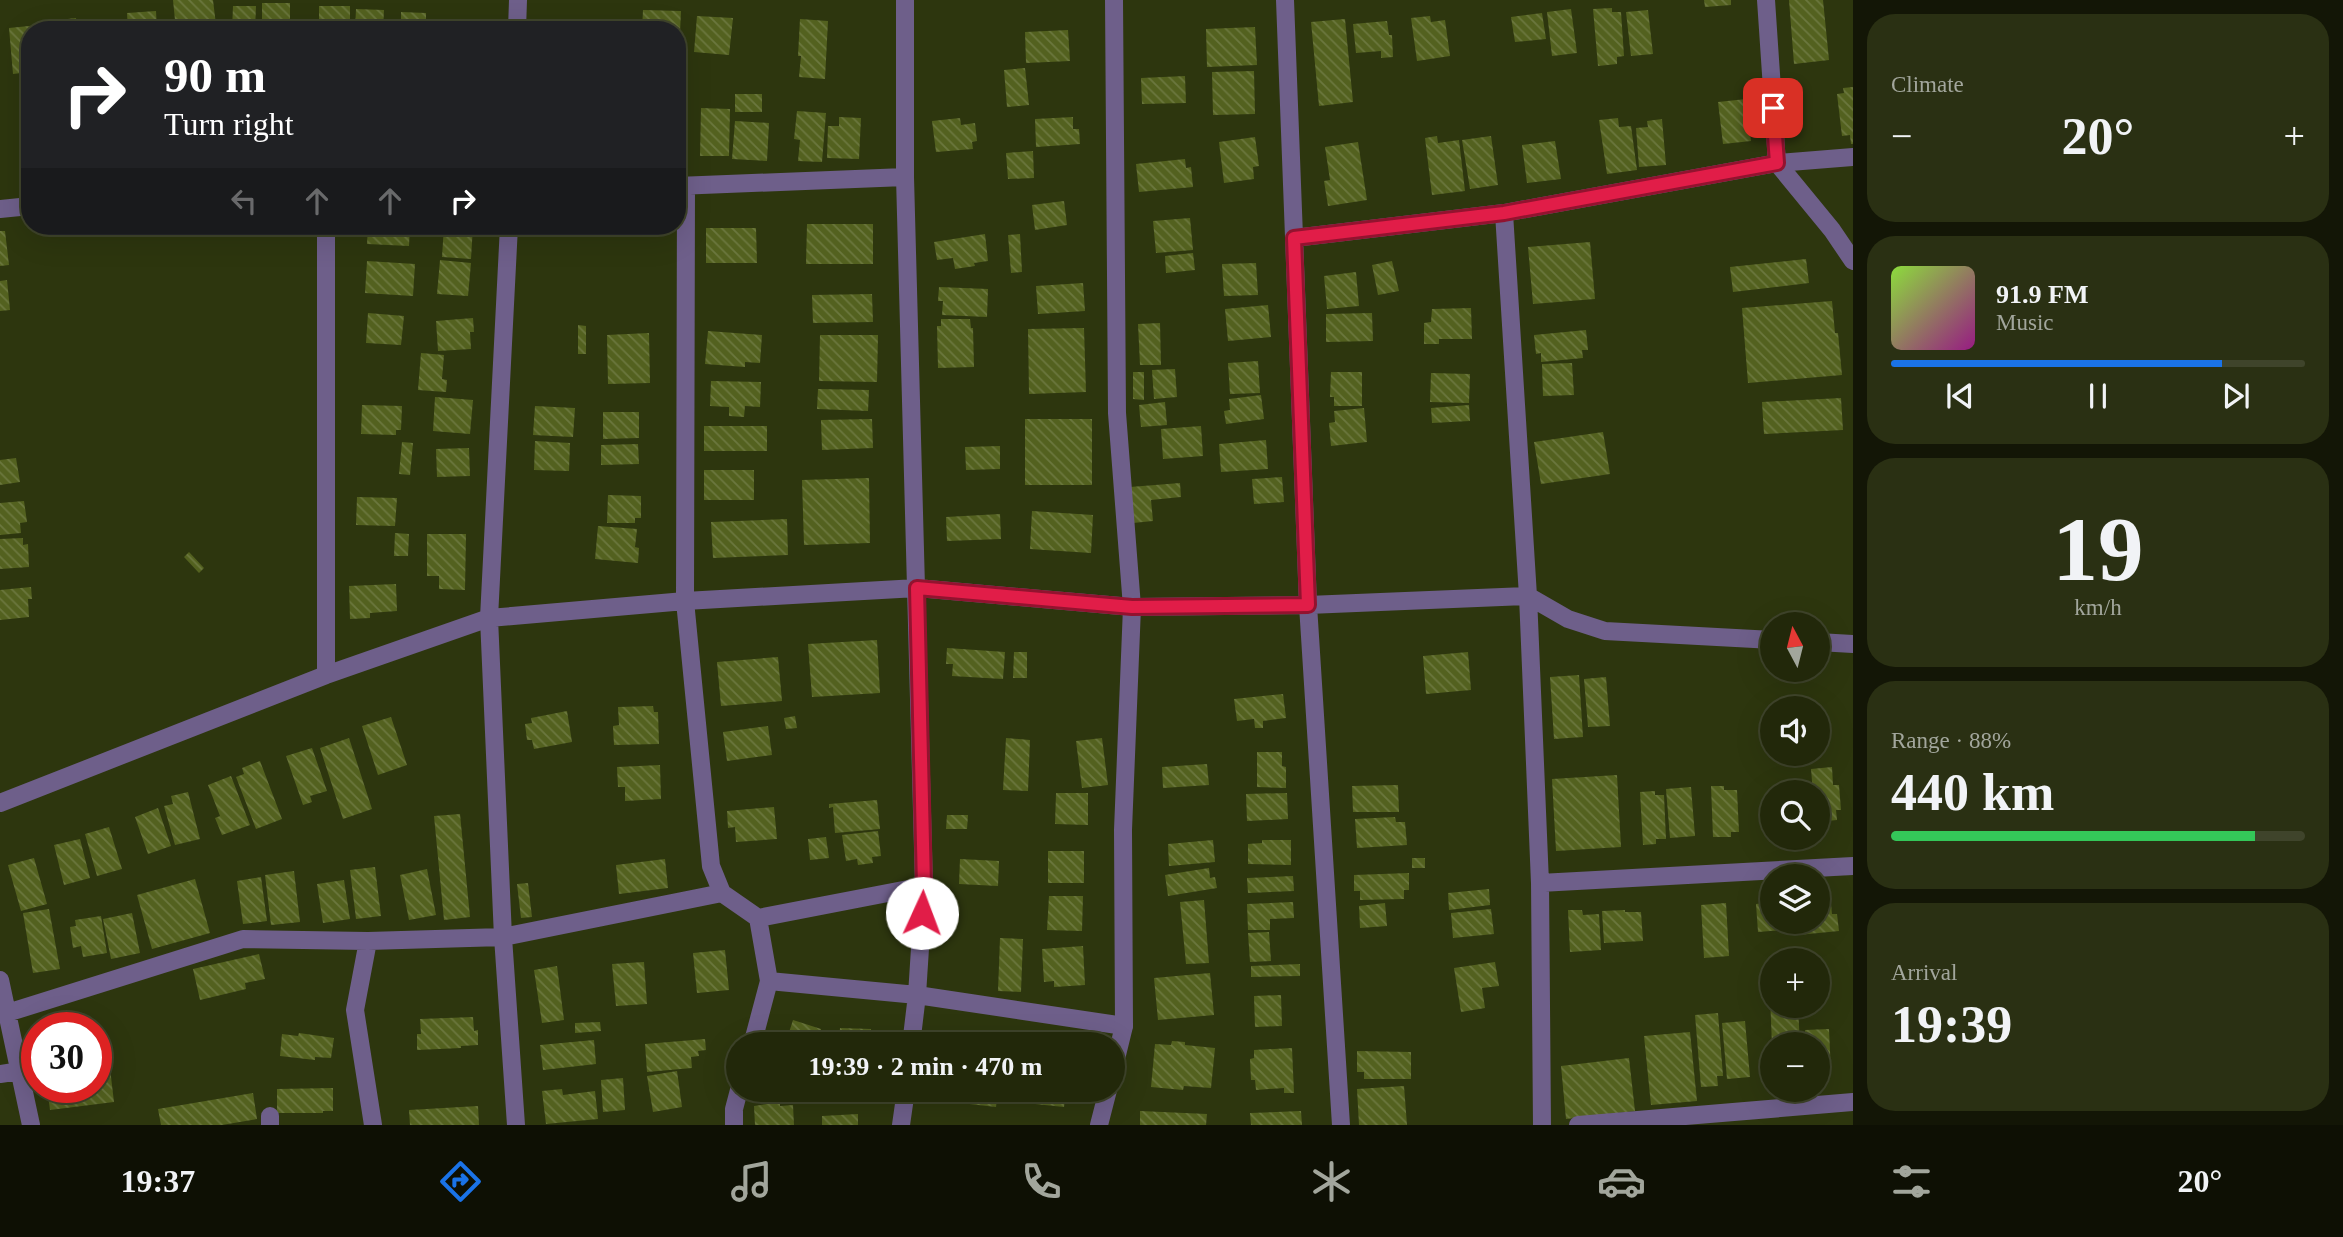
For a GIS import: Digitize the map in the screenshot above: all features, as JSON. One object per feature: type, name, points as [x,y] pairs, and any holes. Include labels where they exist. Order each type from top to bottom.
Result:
[{"type":"street","points":[[517,21],[518,0]]},
{"type":"street","points":[[905,0],[905,177],[924,886],[913,1032]]},
{"type":"street","points":[[1114,0],[1117,413],[1132,607],[1123,830],[1123,1032]]},
{"type":"street","points":[[1285,0],[1308,605],[1341,1125]]},
{"type":"street","points":[[1766,0],[1777,163],[1832,230],[1853,261]]},
{"type":"street","points":[[1294,238],[1504,213],[1777,163],[1853,158]]},
{"type":"street","points":[[686,186],[905,177]]},
{"type":"street","points":[[0,209],[21,207]]},
{"type":"street","points":[[1504,213],[1528,596],[1541,883],[1542,1125]]},
{"type":"street","points":[[326,235],[326,675]]},
{"type":"street","points":[[509,235],[489,618],[503,937],[516,1125]]},
{"type":"street","points":[[681,235],[685,601],[711,866],[722,893],[758,918],[769,981],[755,1032]]},
{"type":"street","points":[[0,803],[326,675],[489,618],[685,601],[917,588],[1132,607],[1308,605],[1528,596],[1568,619],[1605,631],[1760,639]]},
{"type":"street","points":[[1830,643],[1853,644]]},
{"type":"street","points":[[1541,883],[1853,866]]},
{"type":"street","points":[[758,918],[924,886]]},
{"type":"street","points":[[7,1013],[243,939],[368,941],[503,937],[722,893]]},
{"type":"street","points":[[368,941],[355,1010],[373,1125]]},
{"type":"street","points":[[0,980],[31,1125]]},
{"type":"street","points":[[769,981],[917,995],[1125,1026]]},
{"type":"street","points":[[0,1074],[20,1071]]},
{"type":"street","points":[[734,1125],[736,1102]]},
{"type":"street","points":[[901,1125],[904,1102]]},
{"type":"street","points":[[1099,1125],[1105,1102]]},
{"type":"street","points":[[1581,1125],[1853,1102]]},
{"type":"building","points":[[173,0],[213,0],[216,21],[164,21],[175,20]]},
{"type":"building","points":[[1704,0],[1731,0],[1731,5],[1705,7]]},
{"type":"building","points":[[1789,0],[1823,0],[1829,60],[1794,64]]},
{"type":"building","points":[[262,3],[290,3],[290,21],[262,21]]},
{"type":"building","points":[[233,6],[256,6],[255,21],[232,21]]},
{"type":"building","points":[[319,6],[350,6],[350,21],[319,21]]},
{"type":"building","points":[[1612,8],[1612,12],[1621,12],[1624,56],[1617,57],[1617,64],[1598,66],[1593,9]]},
{"type":"building","points":[[356,9],[384,10],[383,21],[355,21]]},
{"type":"building","points":[[1571,9],[1577,53],[1552,56],[1547,12]]},
{"type":"building","points":[[643,10],[681,11],[681,21],[642,21]]},
{"type":"building","points":[[1648,10],[1653,54],[1631,56],[1626,12]]},
{"type":"building","points":[[156,11],[157,21],[127,21],[127,13]]},
{"type":"building","points":[[401,12],[426,13],[426,21],[401,21]]},
{"type":"building","points":[[1542,13],[1546,39],[1515,42],[1511,17]]},
{"type":"building","points":[[697,16],[733,18],[729,55],[694,52]]},
{"type":"building","points":[[1430,16],[1431,22],[1445,20],[1450,56],[1417,61],[1411,18]]},
{"type":"building","points":[[76,18],[76,21],[51,21]]},
{"type":"building","points":[[800,19],[828,21],[825,79],[799,77]]},
{"type":"building","points":[[1345,19],[1353,102],[1319,106],[1311,22]]},
{"type":"building","points":[[1387,21],[1389,35],[1392,35],[1393,57],[1381,58],[1381,51],[1356,53],[1353,24]]},
{"type":"building","points":[[21,27],[21,73],[13,74],[9,28]]},
{"type":"building","points":[[1255,27],[1257,65],[1207,67],[1206,29]]},
{"type":"building","points":[[1068,30],[1070,61],[1026,63],[1025,32]]},
{"type":"building","points":[[1025,68],[1029,105],[1007,107],[1004,70]]},
{"type":"building","points":[[1254,71],[1255,114],[1213,115],[1212,72]]},
{"type":"building","points":[[1185,76],[1186,103],[1142,104],[1141,78]]},
{"type":"building","points":[[1853,87],[1851,144],[1850,135],[1842,136],[1837,94],[1844,93],[1843,88]]},
{"type":"building","points":[[735,94],[762,94],[762,112],[735,112]]},
{"type":"building","points":[[1746,99],[1751,141],[1723,144],[1718,102]]},
{"type":"building","points":[[701,108],[730,109],[729,156],[700,156]]},
{"type":"building","points":[[797,111],[826,113],[822,162],[798,161],[800,140],[794,139]]},
{"type":"building","points":[[839,117],[861,118],[859,159],[827,158],[828,126],[839,126]]},
{"type":"building","points":[[1073,117],[1073,129],[1079,129],[1080,144],[1036,147],[1035,119]]},
{"type":"building","points":[[960,118],[961,125],[975,123],[977,141],[972,142],[973,149],[936,152],[932,121]]},
{"type":"building","points":[[1618,118],[1619,127],[1631,126],[1637,170],[1607,174],[1599,120]]},
{"type":"building","points":[[1662,119],[1666,165],[1639,167],[1636,128],[1648,127],[1647,121]]},
{"type":"building","points":[[735,121],[769,123],[767,161],[732,159]]},
{"type":"building","points":[[1437,136],[1438,143],[1459,140],[1465,191],[1432,195],[1425,138]]},
{"type":"building","points":[[1491,136],[1498,185],[1470,189],[1462,140]]},
{"type":"building","points":[[1255,137],[1259,166],[1253,167],[1254,179],[1224,183],[1219,142]]},
{"type":"building","points":[[1555,141],[1561,179],[1527,183],[1522,145]]},
{"type":"building","points":[[1358,142],[1367,200],[1328,206],[1324,181],[1330,180],[1325,147]]},
{"type":"building","points":[[1033,151],[1034,178],[1008,179],[1006,153]]},
{"type":"building","points":[[1185,159],[1186,168],[1191,167],[1193,187],[1139,192],[1136,164]]},
{"type":"building","points":[[1064,201],[1067,225],[1035,230],[1032,205]]},
{"type":"building","points":[[1190,218],[1193,250],[1156,253],[1153,221]]},
{"type":"building","points":[[807,224],[873,224],[873,264],[806,264]]},
{"type":"building","points":[[706,228],[756,228],[757,263],[706,263]]},
{"type":"building","points":[[0,231],[5,231],[9,265],[0,266]]},
{"type":"building","points":[[985,234],[988,261],[955,269],[953,258],[937,260],[934,242]]},
{"type":"building","points":[[1020,234],[1022,272],[1011,273],[1008,235]]},
{"type":"building","points":[[368,235],[410,235],[409,246],[367,244]]},
{"type":"building","points":[[443,235],[472,235],[471,259],[442,257]]},
{"type":"building","points":[[1590,242],[1595,299],[1533,304],[1528,247]]},
{"type":"building","points":[[1193,253],[1195,270],[1166,273],[1165,256]]},
{"type":"building","points":[[1806,259],[1809,283],[1733,292],[1730,267]]},
{"type":"building","points":[[440,260],[471,263],[468,296],[437,294]]},
{"type":"building","points":[[367,261],[415,264],[413,296],[365,293]]},
{"type":"building","points":[[1392,261],[1399,291],[1378,295],[1372,265]]},
{"type":"building","points":[[1256,263],[1258,295],[1224,296],[1222,264]]},
{"type":"building","points":[[1356,272],[1359,306],[1327,309],[1324,276]]},
{"type":"building","points":[[7,280],[10,310],[0,311],[0,281]]},
{"type":"building","points":[[1083,283],[1085,311],[1038,314],[1036,286]]},
{"type":"building","points":[[939,287],[988,289],[987,317],[942,315],[943,301],[938,301]]},
{"type":"building","points":[[872,294],[873,322],[813,323],[812,295]]},
{"type":"building","points":[[1832,301],[1842,375],[1748,383],[1742,308]]},
{"type":"building","points":[[1268,305],[1271,337],[1228,341],[1225,309]]},
{"type":"building","points":[[1471,308],[1472,339],[1439,339],[1439,344],[1424,344],[1424,323],[1431,322],[1432,309]]},
{"type":"building","points":[[368,313],[404,316],[401,345],[366,343]]},
{"type":"building","points":[[1372,313],[1373,341],[1326,342],[1326,314]]},
{"type":"building","points":[[473,318],[471,349],[438,351],[436,321]]},
{"type":"building","points":[[941,319],[970,319],[973,328],[974,367],[938,368],[937,326],[941,326]]},
{"type":"building","points":[[1160,323],[1161,365],[1140,365],[1138,324]]},
{"type":"building","points":[[578,325],[586,326],[586,354],[578,354]]},
{"type":"building","points":[[1084,328],[1086,392],[1029,394],[1028,329]]},
{"type":"building","points":[[1586,330],[1588,350],[1582,350],[1583,358],[1541,362],[1541,353],[1536,354],[1534,335]]},
{"type":"building","points":[[708,331],[762,335],[760,363],[745,362],[745,367],[705,364]]},
{"type":"building","points":[[649,333],[650,383],[608,384],[607,335]]},
{"type":"building","points":[[820,335],[878,335],[877,382],[819,381]]},
{"type":"building","points":[[421,353],[444,355],[442,379],[447,380],[446,392],[418,390]]},
{"type":"building","points":[[1258,361],[1260,393],[1230,394],[1228,363]]},
{"type":"building","points":[[1572,363],[1574,395],[1543,396],[1542,364]]},
{"type":"building","points":[[1175,369],[1177,397],[1154,399],[1152,370]]},
{"type":"building","points":[[1133,372],[1144,372],[1144,400],[1133,399]]},
{"type":"building","points":[[1331,372],[1362,372],[1362,406],[1334,406],[1334,397],[1330,397]]},
{"type":"building","points":[[1431,373],[1470,374],[1469,403],[1430,402]]},
{"type":"building","points":[[711,381],[761,382],[760,407],[745,406],[744,417],[729,416],[729,407],[710,406]]},
{"type":"building","points":[[818,389],[869,390],[868,411],[817,409]]},
{"type":"building","points":[[1261,395],[1264,419],[1226,424],[1224,411],[1230,410],[1229,399]]},
{"type":"building","points":[[435,397],[473,400],[470,434],[433,431]]},
{"type":"building","points":[[1841,398],[1843,430],[1764,434],[1762,402]]},
{"type":"building","points":[[1165,402],[1167,425],[1141,427],[1139,405]]},
{"type":"building","points":[[362,405],[402,406],[401,430],[396,430],[396,435],[361,434]]},
{"type":"building","points":[[1469,405],[1470,421],[1432,423],[1431,408]]},
{"type":"building","points":[[535,406],[575,408],[573,437],[533,435]]},
{"type":"building","points":[[1364,408],[1367,442],[1331,446],[1329,423],[1335,422],[1334,411]]},
{"type":"building","points":[[603,412],[639,412],[639,438],[603,439]]},
{"type":"building","points":[[872,419],[873,448],[822,450],[821,420]]},
{"type":"building","points":[[1025,419],[1092,419],[1092,485],[1025,485]]},
{"type":"building","points":[[704,426],[767,426],[767,451],[704,451]]},
{"type":"building","points":[[1201,426],[1203,456],[1163,459],[1161,429]]},
{"type":"building","points":[[1603,432],[1610,474],[1541,484],[1534,442]]},
{"type":"building","points":[[1266,440],[1268,469],[1221,472],[1219,444]]},
{"type":"building","points":[[535,441],[570,443],[569,471],[534,470]]},
{"type":"building","points":[[402,442],[413,443],[410,475],[399,474]]},
{"type":"building","points":[[638,444],[639,464],[601,465],[601,445]]},
{"type":"building","points":[[1000,446],[1000,469],[966,470],[965,447]]},
{"type":"building","points":[[469,448],[470,476],[437,477],[436,449]]},
{"type":"building","points":[[16,458],[20,482],[0,485],[0,460]]},
{"type":"building","points":[[704,470],[754,470],[754,500],[704,500]]},
{"type":"building","points":[[1282,477],[1284,502],[1254,504],[1252,479]]},
{"type":"building","points":[[869,478],[870,543],[804,545],[802,480]]},
{"type":"building","points":[[1180,483],[1181,497],[1151,500],[1153,521],[1133,523],[1130,487]]},
{"type":"building","points":[[608,495],[641,496],[641,518],[635,518],[635,523],[607,523]]},
{"type":"building","points":[[357,497],[397,498],[395,526],[356,525]]},
{"type":"building","points":[[24,501],[27,522],[20,523],[21,533],[0,535],[0,503]]},
{"type":"building","points":[[1032,511],[1093,515],[1091,553],[1030,549]]},
{"type":"building","points":[[1000,514],[1001,539],[947,541],[946,517]]},
{"type":"building","points":[[787,519],[788,555],[713,558],[711,522]]},
{"type":"building","points":[[598,526],[637,529],[635,547],[639,548],[638,563],[595,559]]},
{"type":"building","points":[[395,533],[409,534],[408,556],[394,556]]},
{"type":"building","points":[[427,534],[466,534],[465,590],[439,589],[439,576],[427,576]]},
{"type":"building","points":[[23,538],[23,545],[28,544],[29,567],[0,569],[0,539]]},
{"type":"building","points":[[189,552],[204,568],[199,573],[184,557]]},
{"type":"building","points":[[396,584],[397,611],[370,613],[370,618],[350,619],[349,586]]},
{"type":"building","points":[[31,587],[32,599],[28,599],[29,617],[0,620],[0,590]]},
{"type":"building","points":[[877,640],[880,693],[812,697],[808,644]]},
{"type":"building","points":[[947,648],[1005,652],[1003,679],[952,676],[953,664],[946,664]]},
{"type":"building","points":[[1014,652],[1027,652],[1027,678],[1013,678]]},
{"type":"building","points":[[1468,652],[1471,690],[1426,694],[1423,656]]},
{"type":"building","points":[[778,657],[782,701],[721,706],[717,662]]},
{"type":"building","points":[[1579,675],[1583,737],[1554,739],[1550,677]]},
{"type":"building","points":[[1606,677],[1610,726],[1588,727],[1584,679]]},
{"type":"building","points":[[1283,694],[1286,718],[1263,721],[1263,728],[1255,728],[1254,719],[1237,721],[1234,699]]},
{"type":"building","points":[[653,706],[654,712],[658,712],[659,744],[614,745],[613,726],[619,725],[618,707]]},
{"type":"building","points":[[567,711],[572,742],[534,749],[532,740],[527,740],[525,724],[532,723],[531,718]]},
{"type":"building","points":[[795,716],[797,728],[786,729],[784,718]]},
{"type":"building","points":[[391,717],[407,765],[378,775],[362,726]]},
{"type":"building","points":[[768,726],[772,755],[727,761],[723,732]]},
{"type":"building","points":[[349,738],[372,809],[343,819],[320,748]]},
{"type":"building","points":[[1006,738],[1030,740],[1028,791],[1003,790]]},
{"type":"building","points":[[1102,738],[1108,785],[1082,788],[1076,741]]},
{"type":"building","points":[[312,748],[327,791],[310,796],[312,802],[303,805],[286,756]]},
{"type":"building","points":[[1257,752],[1282,752],[1282,766],[1286,767],[1286,788],[1257,787]]},
{"type":"building","points":[[260,761],[282,819],[256,829],[236,777],[244,774],[242,768]]},
{"type":"building","points":[[1207,764],[1209,785],[1163,788],[1162,767]]},
{"type":"building","points":[[660,765],[661,799],[625,801],[625,787],[618,787],[617,767]]},
{"type":"building","points":[[1832,767],[1833,785],[1839,785],[1841,810],[1836,810],[1837,820],[1830,821],[1830,780],[1812,780],[1811,769]]},
{"type":"building","points":[[1617,775],[1621,847],[1556,851],[1552,779]]},
{"type":"building","points":[[231,776],[250,825],[222,835],[215,818],[220,816],[208,785]]},
{"type":"building","points":[[1398,785],[1399,812],[1353,812],[1352,786]]},
{"type":"building","points":[[1711,786],[1737,790],[1739,832],[1731,832],[1731,837],[1713,837]]},
{"type":"building","points":[[1691,787],[1695,836],[1670,838],[1666,789]]},
{"type":"building","points":[[1655,791],[1655,795],[1664,795],[1666,839],[1656,839],[1656,844],[1643,845],[1640,792]]},
{"type":"building","points":[[188,792],[200,839],[175,845],[164,806],[173,804],[171,796]]},
{"type":"building","points":[[1056,793],[1088,793],[1088,825],[1055,824]]},
{"type":"building","points":[[1287,793],[1288,819],[1247,821],[1246,794]]},
{"type":"building","points":[[877,800],[880,829],[835,833],[833,807],[829,808],[829,804]]},
{"type":"building","points":[[774,807],[777,839],[736,842],[735,827],[728,828],[727,811]]},
{"type":"building","points":[[158,808],[171,846],[148,854],[135,817]]},
{"type":"building","points":[[460,814],[470,917],[444,920],[434,816]]},
{"type":"building","points":[[947,815],[968,815],[967,829],[946,829]]},
{"type":"building","points":[[1395,817],[1396,822],[1405,822],[1407,845],[1357,848],[1355,819]]},
{"type":"building","points":[[109,827],[122,869],[97,876],[85,834]]},
{"type":"building","points":[[878,831],[881,856],[872,857],[873,863],[858,865],[857,859],[846,861],[842,835]]},
{"type":"building","points":[[826,837],[829,858],[810,860],[808,839]]},
{"type":"building","points":[[80,839],[90,878],[64,885],[54,845]]},
{"type":"building","points":[[1213,840],[1215,862],[1169,866],[1168,844]]},
{"type":"building","points":[[1262,840],[1291,840],[1291,865],[1248,864],[1248,844],[1262,843]]},
{"type":"building","points":[[1048,851],[1084,851],[1084,883],[1048,883]]},
{"type":"building","points":[[34,858],[47,904],[21,911],[8,865]]},
{"type":"building","points":[[1412,858],[1425,858],[1425,868],[1412,868]]},
{"type":"building","points":[[665,859],[668,888],[619,894],[616,865]]},
{"type":"building","points":[[960,859],[999,861],[998,886],[959,884]]},
{"type":"building","points":[[375,867],[381,916],[356,919],[350,870]]},
{"type":"building","points":[[1209,868],[1210,878],[1215,877],[1217,888],[1168,896],[1165,875]]},
{"type":"building","points":[[427,869],[436,915],[409,920],[400,875]]},
{"type":"building","points":[[294,871],[300,922],[271,925],[265,875]]},
{"type":"building","points":[[1409,873],[1409,890],[1404,890],[1404,899],[1360,900],[1360,891],[1354,891],[1354,875]]},
{"type":"building","points":[[1293,876],[1294,891],[1248,893],[1247,878]]},
{"type":"building","points":[[261,877],[267,921],[243,924],[237,881]]},
{"type":"building","points":[[195,879],[210,933],[152,949],[137,895]]},
{"type":"building","points":[[344,880],[350,919],[323,923],[317,884]]},
{"type":"building","points":[[528,883],[532,917],[521,918],[517,884]]},
{"type":"building","points":[[1489,889],[1490,905],[1449,910],[1448,893]]},
{"type":"building","points":[[1830,895],[1832,914],[1837,914],[1839,931],[1830,932]]},
{"type":"building","points":[[1049,896],[1083,896],[1082,931],[1047,930]]},
{"type":"building","points":[[1204,900],[1209,963],[1186,964],[1180,902]]},
{"type":"building","points":[[1293,902],[1294,918],[1270,919],[1270,930],[1248,930],[1247,904]]},
{"type":"building","points":[[1385,903],[1387,926],[1360,928],[1359,906]]},
{"type":"building","points":[[1726,903],[1729,956],[1704,958],[1701,905]]},
{"type":"building","points":[[1756,904],[1760,904],[1760,932],[1758,932]]},
{"type":"building","points":[[49,909],[60,969],[33,973],[23,913]]},
{"type":"building","points":[[1491,909],[1494,934],[1453,938],[1451,913]]},
{"type":"building","points":[[1568,910],[1582,910],[1583,915],[1599,914],[1601,950],[1570,952]]},
{"type":"building","points":[[1602,911],[1641,912],[1643,941],[1604,943]]},
{"type":"building","points":[[132,913],[140,953],[111,959],[103,919]]},
{"type":"building","points":[[101,916],[107,953],[83,957],[81,946],[73,948],[70,927],[76,926],[75,920]]},
{"type":"building","points":[[1269,932],[1271,961],[1250,962],[1248,933]]},
{"type":"building","points":[[1000,938],[1023,939],[1021,992],[998,991]]},
{"type":"building","points":[[1083,946],[1085,985],[1054,987],[1054,981],[1044,982],[1042,949]]},
{"type":"building","points":[[725,950],[729,990],[697,993],[693,953]]},
{"type":"building","points":[[259,954],[265,979],[245,983],[246,989],[200,1000],[193,969]]},
{"type":"building","points":[[644,962],[647,1004],[616,1006],[612,964]]},
{"type":"building","points":[[1495,962],[1499,986],[1482,988],[1485,1008],[1461,1012],[1454,968]]},
{"type":"building","points":[[1300,964],[1300,976],[1251,977],[1251,966]]},
{"type":"building","points":[[557,966],[564,1020],[542,1023],[534,970]]},
{"type":"building","points":[[1210,973],[1214,1015],[1158,1020],[1154,978]]},
{"type":"building","points":[[1281,995],[1282,1026],[1255,1027],[1254,996]]},
{"type":"building","points":[[1718,1013],[1723,1076],[1717,1076],[1718,1086],[1701,1087],[1695,1015]]},
{"type":"building","points":[[473,1017],[474,1031],[478,1030],[478,1045],[417,1050],[417,1034],[421,1034],[420,1019]]},
{"type":"building","points":[[1771,1018],[1799,1018],[1799,1032],[1771,1032]]},
{"type":"building","points":[[793,1020],[821,1029],[820,1032],[789,1032]]},
{"type":"building","points":[[1745,1021],[1750,1077],[1727,1079],[1722,1023]]},
{"type":"building","points":[[600,1022],[601,1031],[575,1033],[575,1023]]},
{"type":"building","points":[[840,1028],[871,1029],[871,1032],[840,1032]]},
{"type":"building","points":[[1829,1029],[1829,1032],[1805,1032]]},
{"type":"building","points":[[1690,1032],[1697,1101],[1651,1105],[1644,1036]]},
{"type":"building","points":[[299,1033],[334,1038],[331,1058],[315,1057],[315,1060],[280,1056],[282,1034],[298,1036]]},
{"type":"building","points":[[705,1039],[706,1050],[698,1051],[699,1056],[691,1057],[692,1068],[647,1072],[645,1044]]},
{"type":"building","points":[[594,1040],[596,1064],[543,1070],[540,1045]]},
{"type":"building","points":[[1172,1041],[1215,1048],[1211,1088],[1184,1086],[1183,1090],[1151,1087],[1155,1044],[1171,1045]]},
{"type":"building","points":[[1292,1048],[1294,1093],[1284,1093],[1284,1088],[1256,1090],[1255,1080],[1251,1080],[1250,1059],[1254,1058],[1254,1050]]},
{"type":"building","points":[[1357,1051],[1411,1052],[1411,1079],[1364,1079],[1364,1072],[1357,1072]]},
{"type":"building","points":[[1629,1058],[1635,1111],[1566,1119],[1561,1066]]},
{"type":"building","points":[[677,1071],[682,1107],[653,1112],[647,1076]]},
{"type":"building","points":[[623,1078],[625,1110],[603,1112],[601,1080]]},
{"type":"building","points":[[1404,1086],[1407,1125],[1359,1125],[1357,1089]]},
{"type":"building","points":[[333,1088],[333,1111],[277,1113],[277,1089]]},
{"type":"building","points":[[562,1089],[563,1095],[595,1091],[598,1119],[546,1124],[542,1091]]},
{"type":"building","points":[[253,1093],[257,1119],[222,1125],[161,1125],[158,1109]]},
{"type":"building","points":[[780,1102],[780,1106],[793,1105],[794,1125],[755,1125],[754,1106]]},
{"type":"building","points":[[952,1102],[997,1102],[996,1107]]},
{"type":"building","points":[[1015,1102],[1065,1102],[1064,1107]]},
{"type":"building","points":[[49,1103],[106,1103],[50,1110]]},
{"type":"building","points":[[478,1106],[479,1125],[410,1125],[409,1110]]},
{"type":"building","points":[[1140,1111],[1207,1114],[1206,1125],[1140,1125]]},
{"type":"building","points":[[1301,1111],[1302,1125],[1251,1125],[1250,1113]]},
{"type":"building","points":[[858,1114],[858,1125],[822,1125],[822,1116]]},
{"type":"route","points":[[922,913],[924,886],[917,588],[1132,607],[1308,605],[1294,238],[1504,213],[1777,163],[1773,108]]}]
